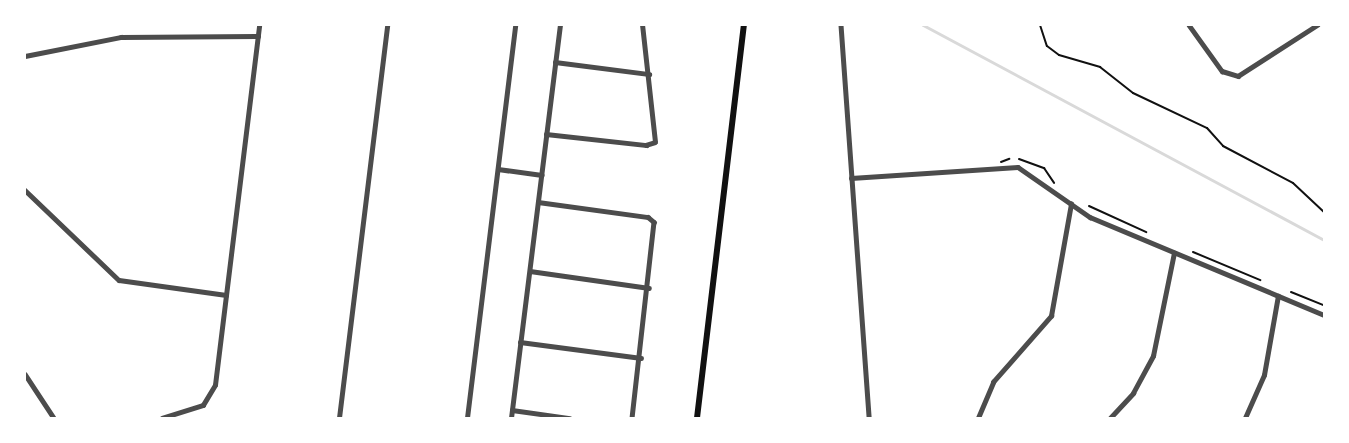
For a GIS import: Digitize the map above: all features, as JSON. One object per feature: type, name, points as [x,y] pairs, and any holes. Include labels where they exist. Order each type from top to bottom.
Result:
[{"type":"main road","points":[[697,418],[744,25]]},
{"type":"street","points":[[162,418],[197,409],[211,397],[226,296],[259,25]]},
{"type":"street","points":[[339,418],[387,25]]},
{"type":"street","points":[[467,418],[515,25]]},
{"type":"street","points":[[511,418],[560,25]]},
{"type":"street","points":[[546,134],[652,144],[656,137],[642,25]]},
{"type":"street","points":[[841,25],[869,418]]},
{"type":"street","points":[[1189,25],[1222,71],[1238,76],[1316,25]]},
{"type":"street","points":[[25,56],[121,37],[258,36]]},
{"type":"street","points":[[555,62],[648,74]]},
{"type":"street","points":[[851,178],[1000,166],[1024,169],[1071,204],[1174,253],[1324,315]]},
{"type":"street","points":[[498,170],[542,175]]},
{"type":"street","points":[[25,190],[119,280],[226,296]]},
{"type":"street","points":[[538,202],[651,218],[656,229],[632,418]]},
{"type":"street","points":[[978,418],[993,382],[1051,316],[1071,204]]},
{"type":"street","points":[[1110,418],[1133,393],[1153,356],[1174,253]]},
{"type":"street","points":[[530,271],[648,288]]},
{"type":"street","points":[[1245,418],[1264,375],[1278,296]]},
{"type":"street","points":[[520,342],[641,358]]},
{"type":"street","points":[[25,374],[54,418]]},
{"type":"street","points":[[512,410],[569,418]]},
{"type":"path","points":[[1040,25],[1047,46],[1059,55],[1100,67],[1133,93],[1207,128],[1223,146],[1293,183],[1324,212]]},
{"type":"path","points":[[1000,166],[1001,160],[1029,159],[1062,189]]},
{"type":"path","points":[[1085,205],[1149,234]]},
{"type":"path","points":[[1185,251],[1208,254],[1266,285]]},
{"type":"path","points":[[1282,292],[1324,305]]},
{"type":"waterway","points":[[923,25],[1324,240]]}]
